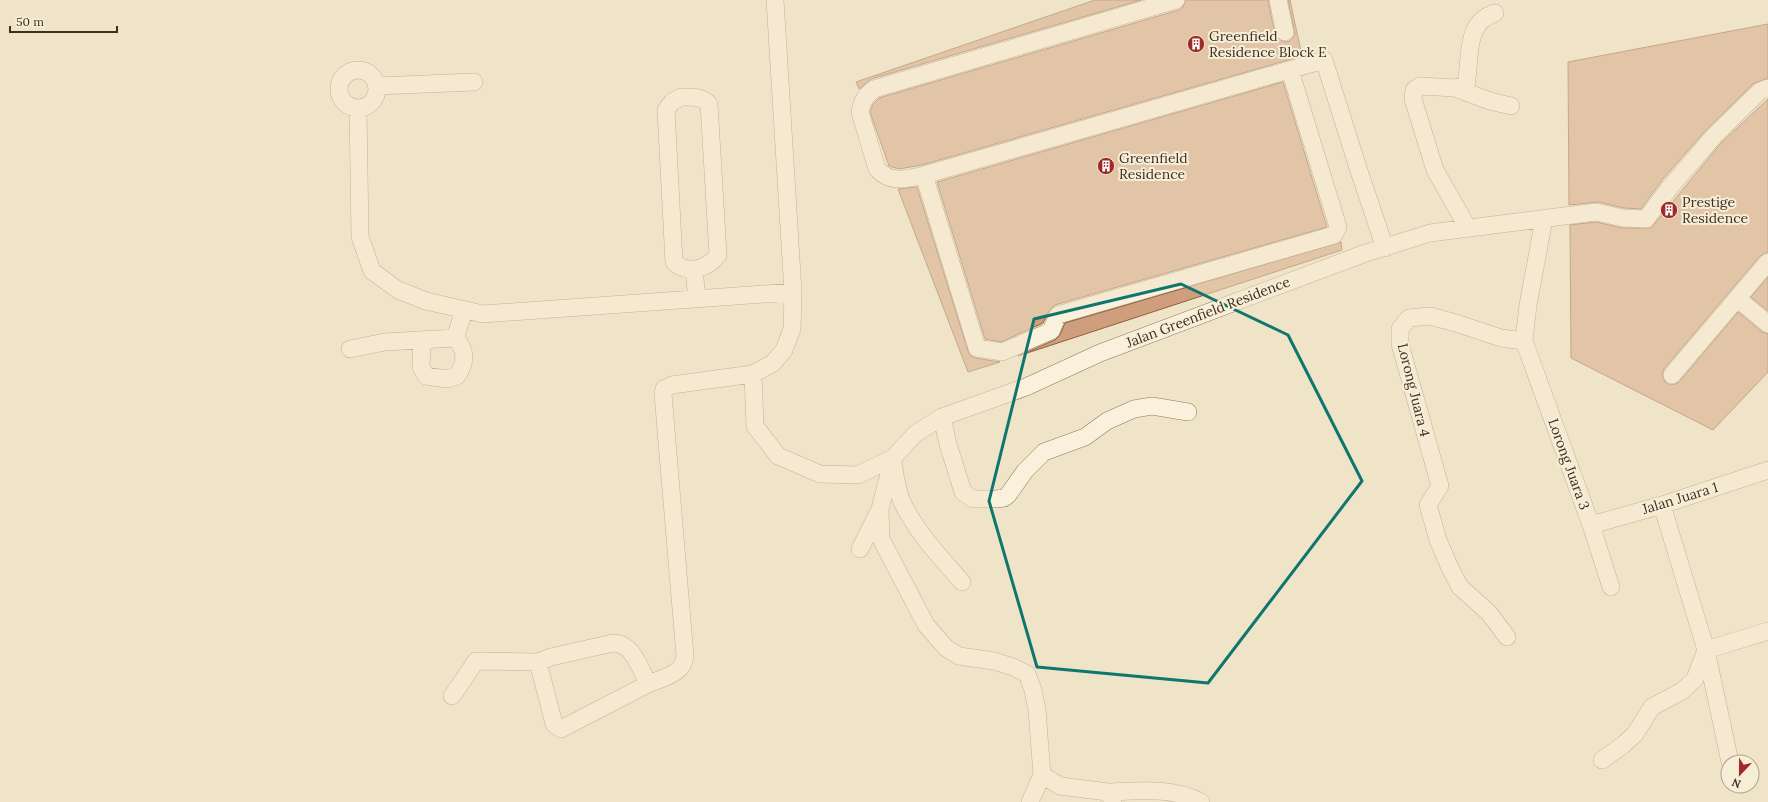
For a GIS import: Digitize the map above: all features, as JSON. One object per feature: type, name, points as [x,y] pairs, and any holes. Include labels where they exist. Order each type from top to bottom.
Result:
[{"type":"street","points":[[538,662],[554,724],[561,729],[648,684],[679,670],[684,662],[685,656],[663,394],[664,389],[668,386],[753,374],[773,363],[784,350],[792,329],[793,292],[775,0]]},
{"type":"street","points":[[1176,0],[874,89],[866,96],[861,104],[860,112],[877,169],[882,175],[898,180],[924,175],[1324,60],[1385,248]]},
{"type":"street","points":[[1278,0],[1285,32]]},
{"type":"street","points":[[1455,88],[1466,85],[1469,45],[1477,26],[1485,16],[1495,13]]},
{"type":"street","points":[[352,70],[363,70],[372,76],[377,86],[376,97],[369,105],[358,108],[347,105],[340,97],[338,86],[342,76],[352,70]]},
{"type":"street","points":[[924,175],[977,348],[1002,352],[1051,331],[1058,315],[1334,234],[1338,227],[1290,70]]},
{"type":"street","points":[[377,86],[474,82]]},
{"type":"street","points":[[1468,228],[1435,170],[1413,99],[1414,90],[1420,86],[1455,88],[1490,101],[1511,106]]},
{"type":"street","name":"Jalan Greenfield Residence","points":[[893,458],[916,434],[942,417],[1026,386],[1100,353],[1212,310],[1356,257],[1430,233],[1596,212],[1623,218],[1646,219],[1670,186],[1714,136],[1760,91],[1768,88]]},
{"type":"street","points":[[681,97],[704,99],[709,104],[718,255],[713,262],[701,268],[694,269],[680,268],[674,262],[666,110],[672,102],[681,97]]},
{"type":"street","points":[[358,108],[360,237],[372,271],[398,290],[426,301],[483,314],[793,292]]},
{"type":"street","points":[[1524,341],[1528,305],[1544,219]]},
{"type":"street","points":[[1672,375],[1768,262]]},
{"type":"street","points":[[694,269],[697,299]]},
{"type":"street","points":[[1738,299],[1768,324]]},
{"type":"street","points":[[455,338],[464,310]]},
{"type":"street","name":"Lorong Juara 4","points":[[1507,638],[1489,613],[1460,587],[1438,540],[1428,505],[1440,486],[1400,344],[1400,329],[1409,318],[1430,316],[1456,322],[1501,338],[1524,341]]},
{"type":"street","points":[[350,349],[385,342],[455,338]]},
{"type":"street","points":[[422,341],[421,367],[426,376],[447,379],[457,376],[462,369],[464,359],[462,345],[455,338]]},
{"type":"street","name":"Lorong Juara 3","points":[[1524,341],[1591,525],[1611,587]]},
{"type":"street","points":[[753,374],[755,426],[778,456],[820,474],[858,475],[893,458]]},
{"type":"street","points":[[942,417],[948,444],[963,492],[974,499],[996,499],[1004,498],[1008,495],[1025,471],[1044,452],[1085,437],[1108,421],[1134,409],[1152,406],[1188,412]]},
{"type":"street","points":[[860,549],[880,509],[893,458]]},
{"type":"street","points":[[893,458],[896,480],[903,503],[926,540],[962,582]]},
{"type":"street","name":"Jalan Juara 1","points":[[1591,525],[1662,505],[1768,470]]},
{"type":"street","points":[[1662,505],[1706,650],[1728,754]]},
{"type":"street","points":[[880,509],[881,539],[926,625],[946,648],[959,656],[994,661],[1013,667],[1026,674],[1033,690],[1037,710],[1042,775],[1030,802]]},
{"type":"street","points":[[1706,650],[1768,631]]},
{"type":"street","points":[[452,696],[476,661],[538,662],[551,657],[599,646],[622,643],[631,650],[648,684]]},
{"type":"street","points":[[1602,760],[1623,745],[1635,734],[1652,707],[1682,691],[1695,679],[1706,650]]},
{"type":"street","points":[[1042,775],[1060,786],[1111,797],[1143,790],[1190,796],[1201,802]]},
{"type":"highlighted area","points":[[1181,284],[1288,335],[1362,481],[1208,683],[1037,667],[989,501],[1034,319]]},
{"type":"building","points":[[1095,0],[1141,0],[871,79],[859,89],[856,82]]},
{"type":"building","points":[[1186,0],[1268,0],[1275,35],[1282,41],[1287,42],[1295,35],[1288,0],[1290,0],[1302,56],[922,165],[899,169],[889,166],[870,112],[873,104],[879,98],[1179,10],[1183,7]]},
{"type":"building","points":[[1768,24],[1768,78],[1753,84],[1707,129],[1663,179],[1641,209],[1624,208],[1598,202],[1569,205],[1568,62]]},
{"type":"building","points":[[1283,82],[1327,227],[1055,305],[1049,311],[1043,323],[1001,342],[985,339],[937,182]]},
{"type":"building","points":[[1768,99],[1768,252],[1760,256],[1664,369],[1662,374],[1665,382],[1670,385],[1679,382],[1738,312],[1762,332],[1768,334],[1768,372],[1713,430],[1571,358],[1570,225],[1596,222],[1622,228],[1651,228],[1721,143]]},
{"type":"building","points":[[917,187],[968,351],[971,356],[975,358],[1000,362],[968,372],[898,189]]},
{"type":"building","points":[[1341,242],[1342,250],[1018,356],[1055,340],[1060,335],[1065,323]]},
{"type":"building","points":[[1768,277],[1768,311],[1751,297]]},
{"type":"place","name":"Greenfield Residence Block E","points":[[1196,44]]},
{"type":"place","name":"Greenfield Residence","points":[[1106,166]]},
{"type":"place","name":"Prestige Residence","points":[[1669,210]]}]
